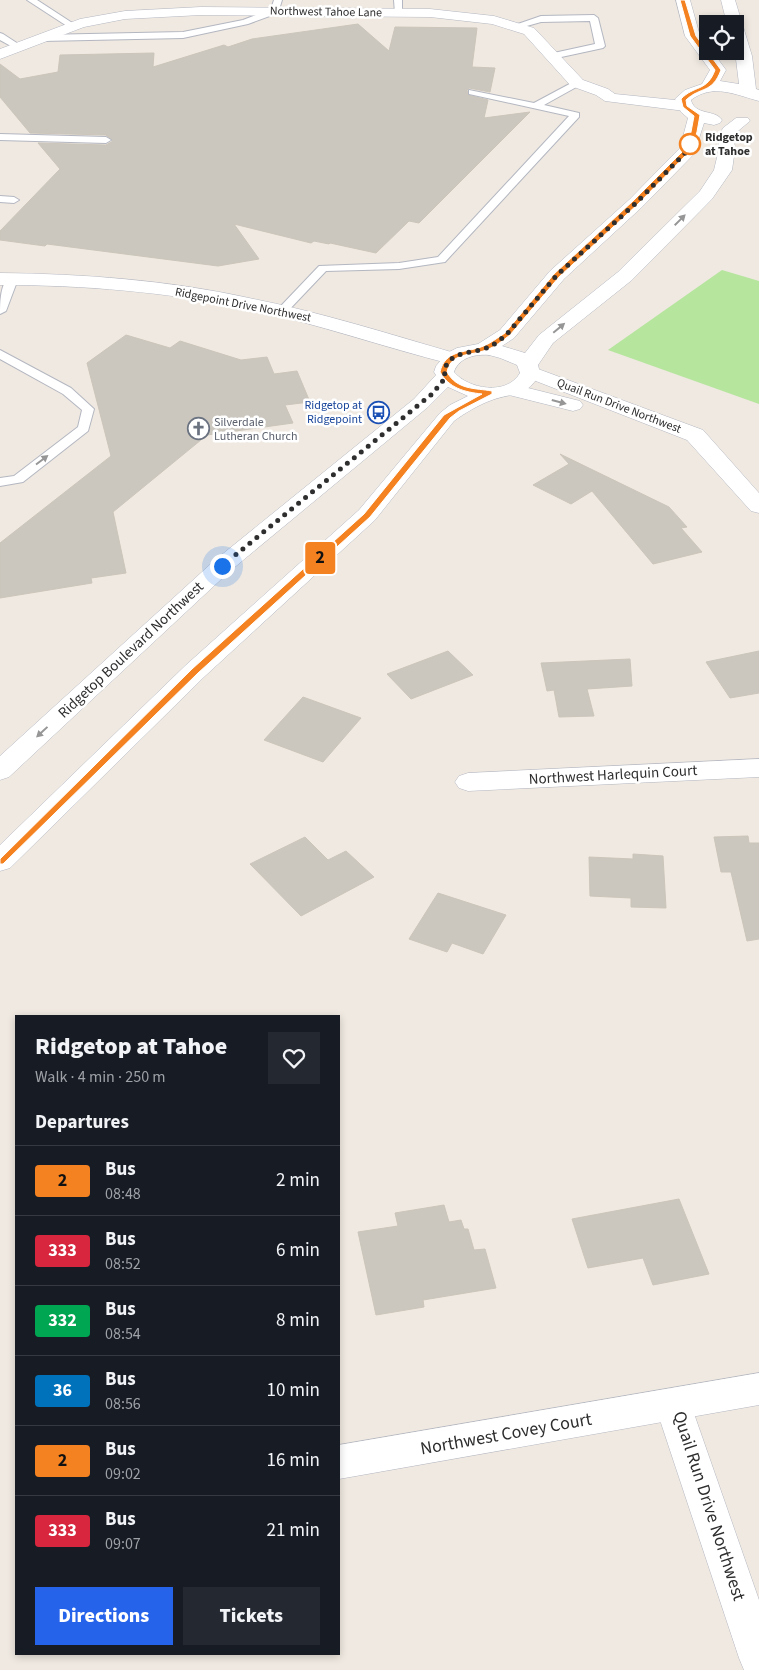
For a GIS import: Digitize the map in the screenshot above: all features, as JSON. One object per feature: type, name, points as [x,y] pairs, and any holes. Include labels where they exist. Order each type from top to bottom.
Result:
[{"type":"main road","points":[[449,367],[462,353],[483,349],[507,334],[557,275],[636,203],[688,150],[694,132],[691,105],[707,88],[718,70],[693,36],[683,0]]},
{"type":"main road","points":[[728,0],[732,15]]},
{"type":"main road","name":"Northwest Tahoe Lane","points":[[0,54],[73,26],[125,15],[277,6],[398,6],[430,13],[494,20],[529,30],[577,83],[602,92],[611,98],[691,105],[718,120],[750,118]]},
{"type":"main road","points":[[707,88],[720,87],[753,93],[744,56]]},
{"type":"main road","points":[[0,861],[195,671],[367,516],[447,417],[457,409],[501,391],[522,385],[528,379],[529,368],[546,339],[625,276],[706,195],[723,170],[727,149],[726,138],[730,128],[750,118]]},
{"type":"main road","name":"Ridgepoint Drive Northwest","points":[[6,279],[51,278],[173,291],[282,311],[449,367],[456,386],[501,391]]},
{"type":"main road","name":"Quail Run Drive Northwest","points":[[483,349],[500,350],[512,354],[521,359],[529,368],[695,435],[758,504]]},
{"type":"main road","name":"Ridgetop Boulevard Northwest","points":[[0,771],[222,566],[427,398],[449,367]]},
{"type":"main road","name":"Quail Run Drive Northwest","points":[[501,391],[581,407],[643,429],[678,446],[704,447]]},
{"type":"main road","name":"Northwest Harlequin Court","points":[[468,782],[759,768]]},
{"type":"main road","name":"Quail Run Drive Northwest","points":[[759,1389],[673,1405],[759,1658]]},
{"type":"main road","name":"Northwest Covey Court","points":[[340,1462],[673,1405]]},
{"type":"lane","points":[[31,0],[73,26]]},
{"type":"lane","points":[[42,38],[183,35],[246,22],[277,6]]},
{"type":"lane","points":[[516,26],[541,19],[594,18],[600,46],[552,56]]},
{"type":"lane","points":[[0,36],[18,47]]},
{"type":"lane","points":[[536,106],[577,83]]},
{"type":"lane","points":[[282,311],[323,268],[399,266],[441,260],[576,115],[472,92]]},
{"type":"lane","points":[[0,137],[106,140]]},
{"type":"lane","points":[[0,199],[14,200]]},
{"type":"lane","points":[[0,311],[6,279]]},
{"type":"lane","points":[[0,354],[67,391],[88,409],[84,428],[18,478],[0,482]]},
{"type":"green space","points":[[722,270],[759,281],[759,404],[608,350]]},
{"type":"building","points":[[358,24],[389,51],[395,27],[477,28],[472,67],[495,68],[490,92],[469,88],[467,90],[468,95],[488,100],[484,118],[530,112],[419,223],[409,221],[376,253],[330,243],[314,241],[311,243],[234,224],[259,259],[218,266],[47,244],[45,246],[0,240],[0,231],[60,169],[38,143],[106,145],[113,141],[106,135],[30,133],[0,97],[0,64],[20,79],[58,72],[60,55],[154,53],[153,67],[224,45],[228,47],[252,39]]},
{"type":"building","name":"Silverdale Lutheran Church","points":[[126,335],[170,348],[180,341],[241,360],[267,357],[274,374],[297,371],[310,402],[285,405],[293,423],[207,435],[113,512],[126,573],[91,578],[92,583],[0,598],[0,543],[111,456],[87,363]]},
{"type":"building","points":[[560,454],[669,507],[687,527],[681,528],[702,552],[653,564],[592,491],[571,504],[533,485],[569,464]]},
{"type":"building","points":[[448,651],[473,675],[411,699],[387,674]]},
{"type":"building","points":[[759,651],[759,693],[730,698],[706,662]]},
{"type":"building","points":[[630,659],[632,686],[587,689],[594,716],[559,717],[554,690],[547,691],[541,663]]},
{"type":"building","points":[[303,697],[361,718],[323,762],[264,740]]},
{"type":"building","points":[[748,836],[749,843],[759,843],[759,939],[747,941],[731,872],[721,872],[714,837]]},
{"type":"building","points":[[305,837],[328,860],[346,851],[374,877],[301,916],[250,864]]},
{"type":"building","points":[[633,854],[663,856],[666,908],[631,907],[631,898],[590,896],[589,857],[633,859]]},
{"type":"building","points":[[438,893],[506,915],[483,954],[452,943],[447,952],[409,939]]},
{"type":"building","points":[[679,1199],[709,1274],[653,1285],[643,1258],[588,1268],[572,1219]]},
{"type":"building","points":[[444,1205],[449,1222],[461,1220],[464,1229],[468,1229],[474,1250],[485,1249],[496,1288],[423,1300],[424,1307],[376,1315],[358,1232],[398,1226],[395,1213]]},
{"type":"bus line","name":"2","points":[[0,861],[195,671],[367,516],[447,417],[457,409],[490,393],[456,386],[448,380],[444,372],[445,365],[452,358],[462,353],[483,349],[507,334],[557,275],[636,203],[688,150],[697,115],[688,110],[684,105],[683,99],[696,90],[707,88],[718,70],[693,36],[683,0]]},
{"type":"place","name":"Ridgetop at Tahoe","points":[[690,144]]},
{"type":"place","name":"Ridgetop at Ridgepoint","points":[[378,412]]},
{"type":"place","name":"Silverdale Lutheran Church","points":[[198,429]]},
{"type":"route","points":[[222,566],[432,394],[446,377],[444,372],[445,365],[452,358],[462,353],[483,349],[507,334],[557,275],[636,203],[688,150],[690,144]]}]
